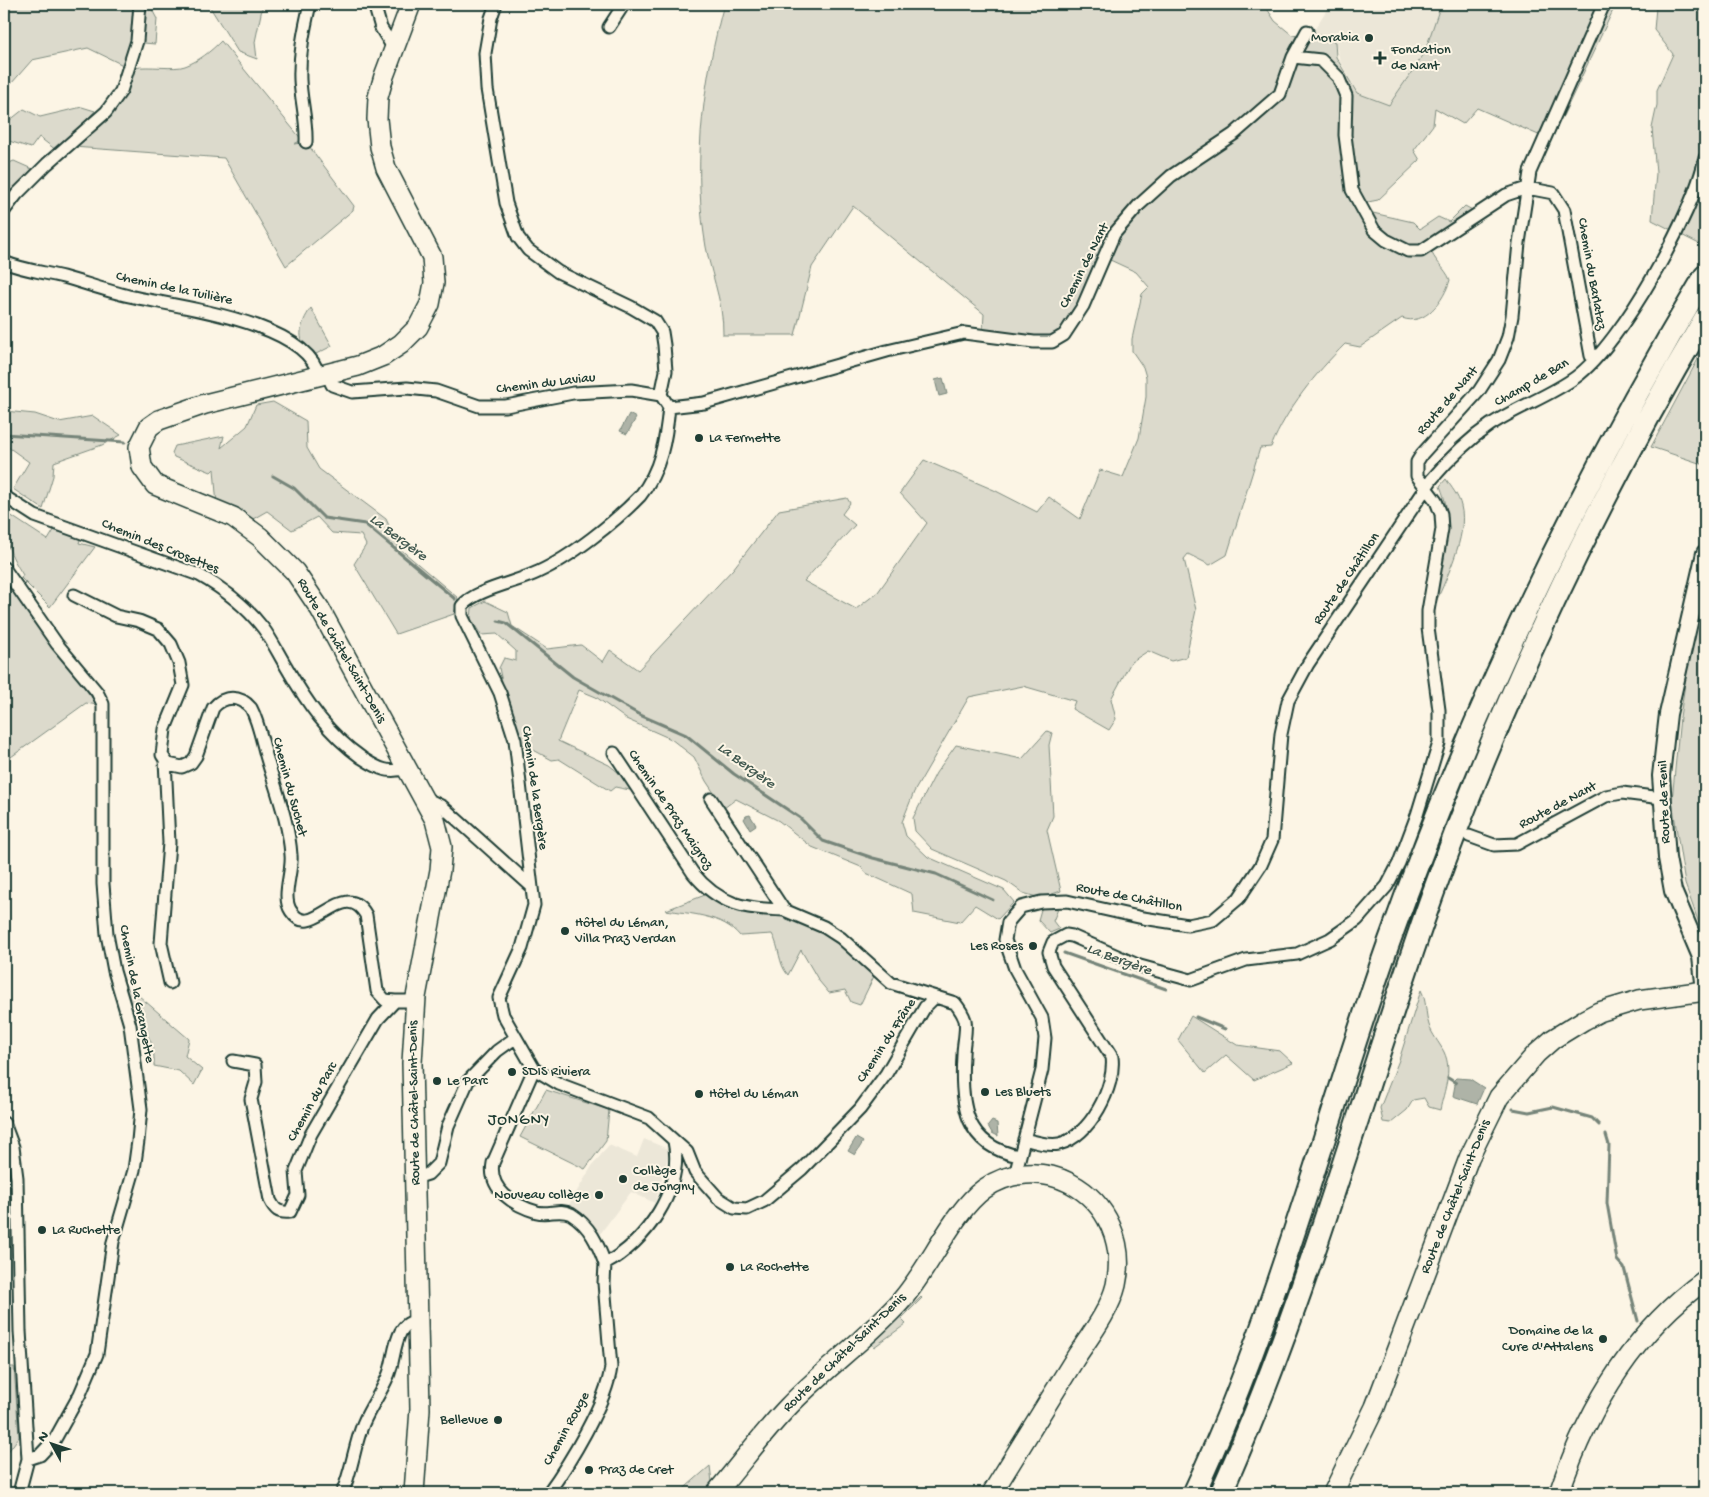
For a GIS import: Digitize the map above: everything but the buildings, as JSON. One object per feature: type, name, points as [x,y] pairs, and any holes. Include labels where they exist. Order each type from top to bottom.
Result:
[{"type":"highway","points":[[1194,1493],[1256,1345],[1388,946],[1463,748],[1517,626],[1576,507],[1627,410],[1705,276]]},
{"type":"highway","points":[[1221,1493],[1253,1419],[1298,1303],[1431,899],[1486,756],[1539,635],[1590,528],[1649,416],[1705,318]]},
{"type":"main road","name":"Route de Châtel-Saint-Denis","points":[[411,4],[378,97],[377,119],[380,146],[386,168],[432,257],[434,283],[430,304],[418,327],[401,344],[375,359],[323,375],[205,404],[159,420],[144,436],[139,447],[140,460],[147,476],[155,485],[233,517],[260,537],[295,572],[320,609],[435,820],[442,848],[440,870],[415,1000],[412,1063],[420,1409],[414,1493]]},
{"type":"main road","name":"Route de Châtel-Saint-Denis","points":[[1332,1493],[1375,1407],[1469,1158],[1499,1097],[1536,1054],[1553,1039],[1599,1012],[1639,1000],[1705,990]]},
{"type":"main road","name":"Route de Châtel-Saint-Denis","points":[[716,1493],[787,1408],[900,1302],[972,1199],[997,1182],[1015,1175],[1052,1176],[1071,1184],[1091,1197],[1103,1210],[1112,1227],[1117,1246],[1116,1287],[1105,1309],[992,1493]]},
{"type":"main road","points":[[1559,1493],[1589,1418],[1620,1368],[1654,1327],[1705,1280]]},
{"type":"street","points":[[4,211],[17,194],[47,164],[106,112],[121,91],[137,42],[140,4]]},
{"type":"street","points":[[306,142],[307,122],[300,82],[301,42],[310,4]]},
{"type":"street","points":[[374,4],[381,28],[394,49]]},
{"type":"street","points":[[496,4],[490,18],[485,53],[487,88],[506,203],[518,237],[528,250],[558,272],[631,307],[655,321],[662,332],[664,345],[666,371],[661,395],[669,407]]},
{"type":"street","points":[[609,27],[624,4]]},
{"type":"street","name":"Route de Nant","points":[[1024,1140],[1047,1145],[1060,1144],[1078,1136],[1088,1125],[1102,1101],[1113,1073],[1112,1057],[1053,966],[1049,952],[1053,942],[1066,935],[1072,936],[1140,966],[1191,980],[1246,960],[1297,954],[1330,939],[1353,923],[1370,907],[1387,886],[1399,863],[1420,816],[1437,751],[1440,728],[1428,611],[1442,529],[1438,507],[1417,476],[1417,462],[1491,375],[1508,337],[1530,172],[1604,4]]},
{"type":"street","name":"Chemin de Nant","points":[[669,407],[704,403],[887,351],[964,333],[1034,342],[1052,342],[1064,335],[1083,306],[1114,234],[1139,205],[1171,176],[1234,134],[1280,94],[1293,57],[1308,31]]},
{"type":"street","points":[[1293,57],[1322,60],[1338,77],[1346,96],[1345,134],[1352,190],[1374,230],[1386,240],[1408,251],[1421,251],[1506,195],[1527,188]]},
{"type":"street","name":"Champ de Ban","points":[[1426,489],[1447,461],[1476,436],[1490,425],[1576,377],[1617,332],[1647,286],[1688,207],[1702,177],[1705,158]]},
{"type":"street","name":"Chemin du Barlataz","points":[[1527,188],[1553,193],[1564,210],[1591,356],[1595,358]]},
{"type":"street","name":"Chemin de la Tuilière","points":[[4,262],[29,271],[63,277],[131,296],[238,318],[260,327],[309,354],[323,375]]},
{"type":"street","name":"Chemin du Laviau","points":[[323,375],[332,385],[352,392],[407,388],[436,391],[479,406],[506,406],[572,393],[631,390],[661,395]]},
{"type":"street","name":"Chemin de la Bergère","points":[[531,886],[515,740],[500,693],[462,616],[462,606],[472,596],[539,572],[566,556],[631,504],[647,487],[661,459],[669,407]]},
{"type":"street","name":"Route de Châtillon","points":[[1019,1156],[1042,1070],[1045,1038],[1042,1018],[1015,969],[1005,940],[1008,922],[1021,907],[1041,902],[1067,902],[1143,918],[1188,925],[1213,920],[1239,898],[1260,865],[1272,840],[1281,734],[1288,701],[1308,664],[1426,489]]},
{"type":"street","name":"Chemin des Crosettes","points":[[4,496],[35,516],[199,575],[222,588],[243,606],[264,630],[299,688],[334,735],[374,765],[393,773],[408,768]]},
{"type":"street","name":"Route de Fenil","points":[[1705,553],[1668,714],[1662,756],[1662,798],[1673,891],[1701,957],[1705,990]]},
{"type":"street","name":"Chemin de la Grangette","points":[[4,568],[56,644],[97,692],[103,704],[103,884],[107,934],[114,971],[130,1025],[141,1109],[134,1170],[113,1242],[97,1354],[80,1394],[55,1439],[40,1455],[28,1459]]},
{"type":"street","points":[[74,595],[116,616],[140,621],[158,629],[171,644],[179,663],[183,685],[165,729],[162,756],[165,760],[169,843],[161,943],[170,983]]},
{"type":"street","name":"Chemin du Suchet","points":[[165,760],[178,767],[191,763],[196,756],[213,708],[217,704],[233,698],[248,704],[254,712],[287,828],[292,856],[288,902],[291,911],[302,919],[312,920],[340,903],[349,902],[359,906],[366,915],[377,991],[385,1000],[395,1001]]},
{"type":"street","name":"Chemin de Praz Maigroz","points":[[614,753],[705,888],[714,896],[741,906],[784,910],[824,927],[841,938],[891,983],[935,997]]},
{"type":"street","name":"Route de Nant","points":[[1469,836],[1494,845],[1511,845],[1525,841],[1606,796],[1622,793],[1662,798]]},
{"type":"street","points":[[422,796],[443,806],[531,886],[534,905],[522,948],[499,998],[503,1015],[534,1069],[493,1163],[493,1178],[500,1191],[510,1199],[538,1212],[563,1211],[572,1215],[593,1236],[605,1264],[630,1248],[649,1227],[674,1174],[676,1160],[674,1141]]},
{"type":"street","points":[[711,799],[784,910]]},
{"type":"street","name":"Chemin du Frâne","points":[[534,1069],[559,1084],[644,1115],[688,1152],[695,1172],[718,1198],[734,1208],[747,1209],[764,1201],[832,1140],[860,1109],[886,1074],[925,1007],[935,997],[955,1003],[965,1021],[962,1090],[966,1114],[973,1130],[992,1148],[1019,1156]]},
{"type":"street","points":[[395,1001],[415,1000]]},
{"type":"street","name":"Chemin du Parc","points":[[232,1061],[255,1064],[256,1082],[251,1099],[270,1200],[275,1209],[282,1213],[290,1212],[298,1195],[296,1171],[311,1134],[378,1019],[395,1001]]},
{"type":"street","points":[[415,1178],[428,1174],[439,1163],[448,1126],[468,1081],[497,1051],[516,1038]]},
{"type":"street","points":[[4,1123],[13,1147],[17,1178],[20,1331],[28,1459],[19,1493]]},
{"type":"street","points":[[1015,1175],[1019,1156]]},
{"type":"street","points":[[674,1174],[684,1170],[695,1172]]},
{"type":"street","name":"Chemin Rouge","points":[[548,1493],[583,1436],[610,1379],[611,1367],[604,1283],[605,1264]]},
{"type":"street","points":[[342,1493],[362,1425],[374,1399],[388,1376],[399,1333],[413,1321],[419,1321]]},
{"type":"shaded area","points":[[4,4],[149,4],[157,19],[155,44],[133,42],[123,65],[88,48],[32,60],[11,84],[4,76]]},
{"type":"shaded area","points":[[208,4],[263,4],[255,42],[257,59],[238,52]]},
{"type":"shaded area","points":[[724,4],[1264,4],[1275,21],[1292,35],[1313,32],[1335,42],[1336,57],[1357,93],[1389,105],[1424,54],[1441,4],[1616,4],[1563,116],[1543,137],[1477,108],[1463,124],[1435,108],[1433,125],[1414,150],[1420,160],[1378,200],[1368,202],[1364,211],[1413,222],[1420,229],[1438,217],[1449,222],[1465,206],[1476,212],[1430,247],[1450,280],[1443,296],[1432,310],[1418,319],[1402,318],[1360,347],[1345,344],[1303,392],[1285,419],[1271,447],[1260,448],[1227,555],[1210,565],[1188,554],[1184,559],[1196,610],[1186,657],[1171,661],[1148,651],[1131,662],[1111,699],[1116,719],[1109,730],[1072,709],[1075,701],[1023,686],[969,697],[914,792],[902,822],[906,836],[928,857],[1004,890],[1014,902],[998,919],[975,905],[960,922],[914,913],[912,894],[866,873],[861,867],[812,847],[779,821],[736,799],[724,808],[706,781],[694,757],[671,739],[626,719],[596,697],[579,690],[558,741],[609,765],[628,780],[630,790],[615,787],[610,791],[559,759],[552,760],[515,740],[499,668],[504,658],[516,661],[516,651],[497,634],[481,635],[471,619],[472,608],[485,601],[508,612],[512,626],[547,649],[581,645],[603,662],[610,650],[638,670],[733,569],[779,510],[847,498],[850,503],[842,514],[855,525],[804,581],[856,609],[878,592],[927,523],[900,493],[924,460],[994,490],[1037,512],[1049,497],[1080,519],[1100,470],[1123,477],[1139,438],[1146,397],[1146,377],[1143,367],[1132,351],[1132,339],[1142,294],[1149,287],[1136,272],[1108,259],[1098,264],[1068,323],[1058,333],[1045,338],[983,330],[984,314],[853,206],[812,267],[795,335],[723,335],[721,309],[704,234],[701,205],[700,147],[706,89]]},
{"type":"shaded area","name":"Fondation de Nant","points":[[1330,4],[1441,4],[1424,54],[1389,105],[1358,93],[1340,61],[1335,42],[1313,32]]},
{"type":"shaded area","points":[[1648,4],[1705,4],[1705,247],[1652,220],[1656,173],[1652,128],[1657,105],[1657,90],[1673,54],[1654,30],[1656,7]]},
{"type":"shaded area","points":[[221,41],[302,140],[294,144],[306,142],[354,206],[353,210],[286,266],[224,158],[73,147],[95,130],[110,113],[122,93],[133,68],[175,68],[185,66],[204,55]]},
{"type":"shaded area","points":[[82,107],[95,111],[56,150],[39,137],[31,148],[9,141],[4,146],[4,125],[24,109],[40,117]]},
{"type":"shaded area","points":[[14,161],[32,169],[4,205],[4,165]]},
{"type":"shaded area","points":[[200,292],[217,293],[217,299],[199,298]]},
{"type":"shaded area","points":[[311,308],[332,346],[314,355],[304,345],[301,333],[304,321]]},
{"type":"shaded area","points":[[1705,346],[1705,465],[1651,447]]},
{"type":"shaded area","points":[[943,378],[947,394],[939,396],[935,380]]},
{"type":"shaded area","points":[[273,402],[306,421],[307,448],[319,469],[386,519],[399,548],[458,598],[454,614],[396,634],[354,564],[366,545],[361,535],[332,533],[317,517],[292,530],[267,511],[246,523],[217,506],[214,469],[211,472],[174,457],[172,453],[175,446],[224,436],[221,448],[247,426],[256,405]]},
{"type":"shaded area","points":[[4,411],[35,414],[59,422],[93,416],[121,435],[102,445],[54,462],[53,476],[43,509],[13,489],[29,462],[4,444]]},
{"type":"shaded area","points":[[629,414],[636,418],[627,434],[620,431]]},
{"type":"shaded area","points":[[1446,479],[1460,502],[1463,518],[1462,531],[1449,573],[1432,611],[1447,522],[1446,506],[1440,486]]},
{"type":"shaded area","points":[[10,515],[48,540],[56,527],[81,536],[79,543],[95,547],[50,607],[21,578],[23,575],[14,561],[8,546],[6,531]]},
{"type":"shaded area","points":[[4,574],[97,705],[86,703],[4,762]]},
{"type":"shaded area","points":[[1705,579],[1705,940],[1685,884],[1672,801],[1680,717],[1696,612]]},
{"type":"shaded area","points":[[1047,731],[1052,733],[1049,745],[1053,816],[1047,830],[1061,891],[1040,898],[1023,893],[1006,881],[932,849],[915,831],[913,818],[936,773],[956,745],[1022,759]]},
{"type":"shaded area","points":[[750,815],[756,825],[750,829],[744,819]]},
{"type":"shaded area","points":[[705,895],[772,909],[824,927],[877,970],[860,1005],[851,1002],[845,990],[829,993],[819,981],[801,950],[788,975],[782,966],[772,934],[740,936],[733,929],[716,920],[696,914],[666,910]]},
{"type":"shaded area","points":[[1042,906],[1058,909],[1053,921],[1059,929],[1050,933],[1038,920]]},
{"type":"shaded area","points":[[122,985],[138,995],[189,1039],[185,1056],[202,1070],[194,1085],[179,1071],[154,1066],[152,1044],[131,1008]]},
{"type":"shaded area","points":[[1421,990],[1429,1025],[1447,1059],[1447,1081],[1440,1110],[1429,1107],[1424,1098],[1413,1100],[1407,1110],[1391,1123],[1383,1122],[1380,1108],[1399,1060]]},
{"type":"shaded area","points":[[1191,1016],[1237,1045],[1280,1051],[1293,1063],[1254,1080],[1226,1055],[1205,1073],[1178,1040]]},
{"type":"shaded area","points":[[1456,1078],[1470,1079],[1484,1088],[1477,1104],[1453,1096],[1455,1085],[1453,1081]]},
{"type":"shaded area","points":[[546,1090],[609,1110],[606,1141],[585,1169],[520,1137]]},
{"type":"shaded area","points":[[992,1121],[997,1123],[998,1136],[992,1133],[988,1126]]},
{"type":"shaded area","points":[[856,1138],[863,1142],[855,1155],[848,1151]]},
{"type":"shaded area","name":"Collège de Jongny","points":[[644,1139],[670,1150],[655,1203],[631,1192],[600,1234],[567,1208],[592,1166],[609,1145],[637,1157]]},
{"type":"shaded area","points":[[921,1297],[901,1319],[906,1324],[874,1347],[872,1344]]},
{"type":"shaded area","points":[[4,1367],[14,1367],[19,1437],[4,1457]]},
{"type":"shaded area","points":[[710,1466],[712,1482],[708,1493],[679,1493]]},
{"type":"waterway","name":"La Bergère","points":[[4,434],[125,442]]},
{"type":"waterway","name":"La Bergère","points":[[273,476],[294,488],[324,518],[365,524],[455,599]]},
{"type":"waterway","name":"La Bergère","points":[[498,621],[506,623],[573,677],[640,715],[686,735],[734,774],[800,818],[823,841],[873,858],[936,874],[993,900]]},
{"type":"waterway","name":"La Bergère","points":[[1064,953],[1166,989]]},
{"type":"waterway","name":"La Bergère","points":[[1196,1017],[1225,1029]]},
{"type":"waterway","name":"La Bergère","points":[[1448,1078],[1456,1083]]},
{"type":"waterway","name":"La Bergère","points":[[1513,1109],[1529,1112],[1553,1107],[1592,1118],[1599,1125]]},
{"type":"waterway","name":"La Bergère","points":[[1606,1135],[1609,1145],[1607,1203],[1617,1260],[1624,1268],[1638,1321]]},
{"type":"place","name":"Morabia","points":[[1369,38]]},
{"type":"place","name":"Fondation de Nant","points":[[1380,58]]},
{"type":"place","name":"La Fermette","points":[[699,438]]},
{"type":"place","name":"Hôtel du Léman, Villa Praz Verdan","points":[[565,931]]},
{"type":"place","name":"Les Roses","points":[[1033,946]]},
{"type":"place","name":"SDIS Riviera","points":[[512,1072]]},
{"type":"place","name":"Le Parc","points":[[437,1081]]},
{"type":"place","name":"Les Bluets","points":[[985,1092]]},
{"type":"place","name":"Hôtel du Léman","points":[[699,1094]]},
{"type":"place","name":"Collège de Jongny","points":[[623,1179]]},
{"type":"place","name":"Nouveau collège","points":[[599,1195]]},
{"type":"place","name":"La Ruchette","points":[[42,1230]]},
{"type":"place","name":"La Rochette","points":[[730,1267]]},
{"type":"place","name":"Domaine de la Cure d'Attalens","points":[[1603,1339]]},
{"type":"place","name":"Bellevue","points":[[498,1420]]},
{"type":"place","name":"Praz de Cret","points":[[589,1470]]},
{"type":"district","name":"JONGNY","points":[[519,1121]]}]
